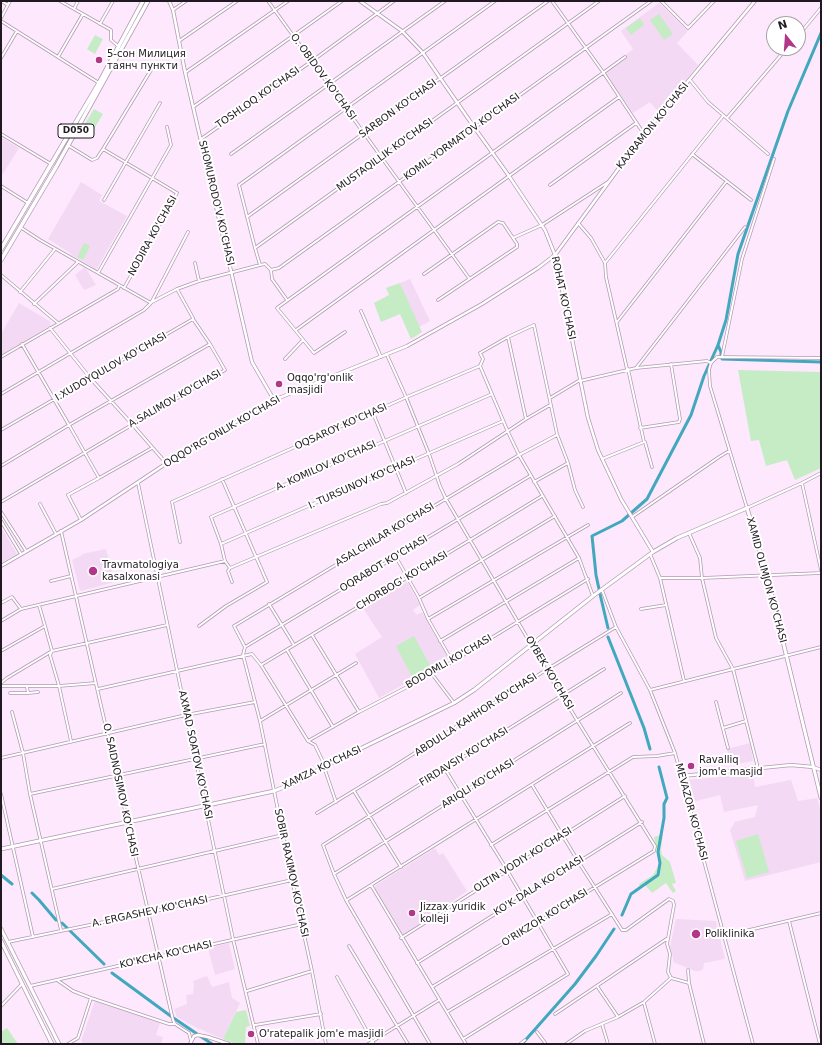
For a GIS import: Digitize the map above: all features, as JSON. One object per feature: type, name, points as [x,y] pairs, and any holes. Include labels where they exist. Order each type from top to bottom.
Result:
[{"type":"main road","name":"D050","points":[[1,249],[99,82],[143,1]]},
{"type":"main road","name":"D050","points":[[1,260],[56,167],[148,1]]},
{"type":"main road","points":[[51,164],[56,167]]},
{"type":"main road","name":"XAMZA KO'CHASI","points":[[1,849],[274,791],[297,782],[454,703],[474,690],[532,646],[593,596],[652,553],[689,533],[747,508]]},
{"type":"main road","name":"XAMID OLIMJON KO'CHASI","points":[[747,508],[767,576],[821,798]]},
{"type":"main road","points":[[1,930],[59,1044]]},
{"type":"main road","points":[[1,943],[23,983],[52,1044]]},
{"type":"street","points":[[1,1],[8,5]]},
{"type":"street","points":[[10,1],[1,19],[17,31],[99,82]]},
{"type":"street","points":[[60,1],[111,30],[111,40],[119,47]]},
{"type":"street","points":[[74,9],[78,1]]},
{"type":"street","points":[[100,24],[113,1]]},
{"type":"street","name":"SHOMURODO'V KO'CHASI","points":[[169,1],[173,10],[185,72],[252,362],[274,400]]},
{"type":"street","points":[[173,10],[186,1]]},
{"type":"street","points":[[179,41],[237,1]]},
{"type":"street","name":"O. OBIDOV KO'CHASI","points":[[268,1],[469,278]]},
{"type":"street","points":[[185,72],[288,1]]},
{"type":"street","points":[[193,107],[342,1]]},
{"type":"street","name":"ROHAT KO'CHASI","points":[[360,1],[378,12],[402,31],[423,53],[457,104],[510,176],[545,230],[555,255],[588,418],[598,450],[621,500],[652,553]]},
{"type":"street","name":"TOSHLOQ KO'CHASI","points":[[201,139],[394,1]]},
{"type":"street","points":[[231,154],[445,1]]},
{"type":"street","points":[[260,265],[239,185],[346,110],[495,1]]},
{"type":"street","name":"SARBON KO'CHASI","points":[[247,217],[548,1]]},
{"type":"street","points":[[552,1],[603,72],[644,134]]},
{"type":"street","name":"MUSTAQILLIK KO'CHASI","points":[[255,248],[599,1]]},
{"type":"street","name":"KOMIL YORMATOV KO'CHASI","points":[[271,270],[279,268],[652,1]]},
{"type":"street","points":[[661,1],[688,28],[714,1]]},
{"type":"street","name":"KAXRAMON KO'CHASI","points":[[555,255],[644,134],[755,1]]},
{"type":"street","points":[[806,26],[821,8]]},
{"type":"street","points":[[58,57],[83,14]]},
{"type":"street","points":[[1,58],[17,31]]},
{"type":"street","points":[[726,119],[780,56]]},
{"type":"street","points":[[345,332],[314,353],[277,308],[416,206],[625,57]]},
{"type":"street","points":[[68,145],[92,160],[97,158],[151,70]]},
{"type":"street","points":[[690,80],[708,102],[768,154]]},
{"type":"street","points":[[296,330],[619,97]]},
{"type":"street","points":[[104,200],[160,103]]},
{"type":"street","points":[[605,263],[723,116]]},
{"type":"street","points":[[550,185],[636,123]]},
{"type":"street","points":[[98,273],[171,145],[166,127]]},
{"type":"street","points":[[1,134],[51,164]]},
{"type":"street","name":"NODIRA KO'CHASI","points":[[103,149],[177,192],[124,288]]},
{"type":"street","points":[[692,154],[751,200]]},
{"type":"street","points":[[722,357],[742,259],[774,159]]},
{"type":"street","points":[[513,238],[542,225],[609,181]]},
{"type":"street","points":[[617,322],[726,182]]},
{"type":"street","points":[[1,186],[28,203]]},
{"type":"street","points":[[424,274],[498,222],[503,223],[517,244],[517,247],[438,300]]},
{"type":"street","points":[[578,223],[590,238],[605,263],[606,277],[628,369],[640,428],[652,467]]},
{"type":"street","points":[[20,227],[55,249],[151,303]]},
{"type":"street","points":[[636,368],[745,227]]},
{"type":"street","points":[[151,303],[188,232]]},
{"type":"street","points":[[20,292],[55,249]]},
{"type":"street","name":"OQQO'RG'ONLIK KO'CHASI","points":[[1,566],[81,520],[182,453],[274,400],[407,346],[482,304],[538,268],[555,255]]},
{"type":"street","points":[[34,304],[78,262]]},
{"type":"street","points":[[195,263],[199,282]]},
{"type":"street","points":[[1,394],[39,373],[144,310],[151,303],[177,289],[264,264],[271,270],[272,279],[287,300]]},
{"type":"street","points":[[1,275],[58,323]]},
{"type":"street","points":[[1,357],[118,289],[120,285]]},
{"type":"street","points":[[1,466],[210,344],[193,318],[177,289]]},
{"type":"street","points":[[361,311],[381,357]]},
{"type":"street","name":"I.XUDOYQULOV KO'CHASI","points":[[1,430],[91,379],[193,318]]},
{"type":"street","points":[[583,507],[575,490],[568,463],[557,434],[534,325],[508,337],[480,353],[483,360],[480,366],[519,455],[530,476],[568,537],[588,579],[593,596]]},
{"type":"street","points":[[50,328],[91,379],[166,463]]},
{"type":"street","points":[[508,337],[526,419]]},
{"type":"street","points":[[285,359],[303,340]]},
{"type":"street","points":[[22,344],[99,478]]},
{"type":"street","name":"A.SALIMOV KO'CHASI","points":[[1,502],[225,370],[210,344]]},
{"type":"street","name":"OYBEK KO'CHASI","points":[[387,355],[418,426],[446,499],[519,621],[546,670],[609,772],[642,822],[655,846]]},
{"type":"street","points":[[550,398],[580,380],[628,369],[707,361],[712,363],[717,357],[821,358]]},
{"type":"street","name":"XAMID OLIMJON KO'CHASI","points":[[712,363],[710,370],[710,386],[747,508]]},
{"type":"street","points":[[640,428],[679,422],[680,419],[671,364]]},
{"type":"street","name":"OQSAROY KO'CHASI","points":[[180,542],[172,502],[480,366]]},
{"type":"street","name":"A. KOMILOV KO'CHASI","points":[[230,568],[225,561],[221,544],[211,517],[492,394]]},
{"type":"street","points":[[232,582],[228,571],[230,568],[380,504],[387,503],[458,464],[550,405]]},
{"type":"street","points":[[373,413],[406,493]]},
{"type":"street","name":"I. TURSUNOV KO'CHASI","points":[[221,544],[503,421]]},
{"type":"street","name":"ASALCHILAR KO'CHASI","points":[[245,647],[234,626],[519,455],[557,434]]},
{"type":"street","points":[[602,459],[644,442]]},
{"type":"street","points":[[81,520],[68,495],[153,448]]},
{"type":"street","points":[[632,517],[730,451]]},
{"type":"street","points":[[534,482],[568,463]]},
{"type":"street","points":[[747,508],[802,484],[821,473]]},
{"type":"street","name":"OQRABOT KO'CHASI","points":[[245,647],[530,476]]},
{"type":"street","points":[[199,626],[226,606],[266,582],[222,479]]},
{"type":"street","name":"AXMAD SOATOV KO'CHASI","points":[[138,483],[156,577],[258,1044]]},
{"type":"street","points":[[660,578],[767,576],[821,571],[802,484]]},
{"type":"street","name":"CHORBOG' KO'CHASI","points":[[260,665],[542,496]]},
{"type":"street","points":[[40,504],[56,534]]},
{"type":"street","points":[[1,512],[26,552]]},
{"type":"street","points":[[419,598],[555,516]]},
{"type":"street","points":[[1,521],[21,554]]},
{"type":"street","points":[[428,619],[588,525]]},
{"type":"street","name":"O. SAIDNOSIMOV KO'CHASI","points":[[62,531],[147,913],[172,1020],[175,1024]]},
{"type":"street","points":[[689,533],[700,558],[702,578],[716,638],[733,669],[758,768]]},
{"type":"street","points":[[652,553],[660,578],[684,680]]},
{"type":"street","points":[[396,557],[419,598],[428,619],[452,661]]},
{"type":"street","points":[[440,641],[579,558]]},
{"type":"street","points":[[1,621],[21,609],[225,561]]},
{"type":"street","points":[[51,581],[72,576]]},
{"type":"street","name":"BODOMLI KO'CHASI","points":[[308,741],[359,712],[432,674],[588,579]]},
{"type":"street","name":"MEVAZOR KO'CHASI","points":[[602,590],[616,627],[650,690],[675,753],[753,1044]]},
{"type":"street","points":[[1,603],[12,597],[21,609]]},
{"type":"street","points":[[269,604],[294,645]]},
{"type":"street","points":[[40,605],[52,651],[50,655],[59,686],[71,741]]},
{"type":"street","points":[[641,610],[666,605]]},
{"type":"street","points":[[1,685],[7,678],[52,651],[167,625]]},
{"type":"street","points":[[1,652],[45,626]]},
{"type":"street","name":"ABDULLA KAHHOR KO'CHASI","points":[[317,814],[616,627]]},
{"type":"street","points":[[312,635],[359,712]]},
{"type":"street","points":[[244,655],[245,647]]},
{"type":"street","points":[[650,690],[684,680],[786,657],[821,647]]},
{"type":"street","points":[[287,650],[333,727]]},
{"type":"street","points":[[98,689],[252,654],[308,741],[314,745],[325,767],[336,802]]},
{"type":"street","name":"SOBIR RAXIMOV KO'CHASI","points":[[244,655],[265,744],[326,1044]]},
{"type":"street","points":[[260,721],[312,691],[356,663]]},
{"type":"street","name":"FIRDAVSIY KO'CHASI","points":[[334,874],[323,845],[604,669]]},
{"type":"street","points":[[432,674],[454,703]]},
{"type":"street","points":[[1,685],[59,686],[96,683]]},
{"type":"street","points":[[27,686],[28,693]]},
{"type":"street","points":[[10,693],[38,692]]},
{"type":"street","name":"ARIQLI KO'CHASI","points":[[334,874],[621,693]]},
{"type":"street","points":[[1,758],[186,715],[255,702]]},
{"type":"street","points":[[716,702],[728,748]]},
{"type":"street","points":[[12,712],[23,753],[30,794],[61,930]]},
{"type":"street","points":[[722,728],[746,721]]},
{"type":"street","points":[[346,900],[630,723]]},
{"type":"street","points":[[30,794],[265,744]]},
{"type":"street","points":[[491,845],[633,757],[657,756],[675,753]]},
{"type":"street","points":[[682,776],[791,765],[813,767],[821,770]]},
{"type":"street","points":[[445,769],[507,870],[568,974],[463,1039]]},
{"type":"street","points":[[532,785],[562,836],[612,914],[624,930],[669,899],[673,901],[674,905],[667,944],[670,954],[668,972],[671,978],[689,984]]},
{"type":"street","points":[[354,791],[401,867]]},
{"type":"street","points":[[1,794],[33,937]]},
{"type":"street","name":"OLTIN VODIY KO'CHASI","points":[[402,938],[625,796]]},
{"type":"street","name":"KO'K DALA KO'CHASI","points":[[417,963],[642,822]]},
{"type":"street","points":[[52,890],[283,835]]},
{"type":"street","name":"O'RIKZOR KO'CHASI","points":[[432,987],[654,851],[655,846]]},
{"type":"street","points":[[334,874],[346,900],[430,1044]]},
{"type":"street","name":"A. ERGASHEV KO'CHASI","points":[[8,942],[147,913],[292,880]]},
{"type":"street","points":[[371,885],[466,1044]]},
{"type":"street","points":[[724,936],[821,913]]},
{"type":"street","points":[[447,1012],[612,914]]},
{"type":"street","points":[[789,921],[820,1044]]},
{"type":"street","name":"KO'KCHA KO'CHASI","points":[[30,986],[302,924]]},
{"type":"street","points":[[555,1014],[668,938]]},
{"type":"street","points":[[349,946],[408,1044]]},
{"type":"street","points":[[688,970],[689,984],[704,1044]]},
{"type":"street","points":[[247,990],[312,971]]},
{"type":"street","points":[[337,977],[374,1044]]},
{"type":"street","points":[[566,1044],[584,1031],[618,1017],[644,1002],[671,978]]},
{"type":"street","points":[[57,980],[73,992],[169,1024],[175,1024],[188,1033],[191,1042]]},
{"type":"street","points":[[1,1006],[23,983]]},
{"type":"street","points":[[597,986],[618,1017]]},
{"type":"street","points":[[68,1044],[78,1038],[91,998]]},
{"type":"street","points":[[368,1044],[440,1000]]},
{"type":"street","points":[[644,1002],[655,1044]]},
{"type":"street","points":[[255,1025],[320,1014]]},
{"type":"street","points":[[602,1024],[608,1044]]},
{"type":"street","points":[[537,1032],[546,1044]]},
{"type":"street","points":[[191,1042],[194,1036],[200,1035],[230,1044]]},
{"type":"street","points":[[520,1044],[524,1040]]},
{"type":"shaded area","points":[[659,3],[688,31],[677,43],[698,65],[659,113],[650,102],[633,113],[605,73],[627,58],[624,56],[633,49],[621,31]]},
{"type":"shaded area","points":[[1,137],[19,148],[1,177]]},
{"type":"shaded area","points":[[81,182],[102,195],[99,201],[127,216],[96,270],[48,239]]},
{"type":"shaded area","points":[[85,267],[96,285],[84,290],[75,275]]},
{"type":"shaded area","points":[[410,279],[430,321],[419,327],[400,283]]},
{"type":"shaded area","points":[[19,303],[51,322],[50,326],[1,355],[1,334]]},
{"type":"shaded area","points":[[1,527],[17,554],[1,563]]},
{"type":"shaded area","name":"Travmatologiya kasalxonasi","points":[[106,549],[115,582],[80,591],[72,560],[82,554]]},
{"type":"shaded area","points":[[407,582],[420,605],[413,610],[417,615],[422,612],[449,659],[379,698],[355,654],[382,637],[363,608]]},
{"type":"shaded area","points":[[750,743],[753,761],[732,765],[727,749]]},
{"type":"shaded area","points":[[751,774],[751,778],[754,779],[755,787],[791,780],[798,801],[817,798],[821,811],[821,862],[745,881],[730,830],[734,822],[755,817],[758,805],[724,812],[720,795],[692,802],[688,780]]},
{"type":"shaded area","name":"Jizzax yuridik kolleji","points":[[435,848],[439,855],[443,853],[467,891],[403,936],[375,886]]},
{"type":"shaded area","name":"Poliklinika","points":[[676,919],[716,921],[725,959],[704,963],[703,969],[700,971],[695,971],[673,962],[670,947]]},
{"type":"shaded area","points":[[229,943],[235,969],[215,975],[208,948]]},
{"type":"shaded area","points":[[207,976],[212,987],[229,982],[232,998],[240,1003],[223,1039],[197,1028],[177,1017],[174,1009],[187,1004],[186,995],[193,994],[193,981]]},
{"type":"shaded area","points":[[95,1001],[160,1023],[156,1035],[163,1037],[161,1044],[84,1044],[81,1041]]},
{"type":"green space","points":[[659,14],[673,34],[664,40],[650,20]]},
{"type":"green space","points":[[640,18],[644,25],[631,35],[626,28]]},
{"type":"green space","points":[[95,35],[103,39],[95,54],[87,49]]},
{"type":"green space","points":[[94,109],[103,114],[92,132],[83,127]]},
{"type":"green space","points":[[84,243],[90,246],[83,260],[77,257]]},
{"type":"green space","points":[[400,283],[422,332],[411,339],[400,314],[381,322],[374,303],[389,295],[386,288]]},
{"type":"green space","points":[[738,370],[821,372],[821,468],[795,480],[787,460],[766,466],[759,440],[751,441]]},
{"type":"green space","points":[[414,636],[431,667],[412,677],[396,646]]},
{"type":"green space","points":[[663,834],[661,849],[662,855],[670,862],[676,883],[672,884],[676,891],[673,893],[666,883],[652,893],[645,885],[640,888],[639,884],[653,875],[657,868],[659,863],[654,837]]},
{"type":"green space","points":[[758,834],[769,872],[747,878],[736,841]]},
{"type":"green space","points":[[246,1010],[250,1026],[246,1027],[245,1044],[236,1044],[223,1039],[236,1012]]},
{"type":"green space","points":[[7,1028],[18,1044],[1,1044],[1,1032]]},
{"type":"waterway","points":[[599,589],[592,536],[622,521],[647,499],[691,415],[704,376],[718,345],[726,320],[738,254],[788,111],[821,33]]},
{"type":"waterway","points":[[718,345],[721,356]]},
{"type":"waterway","points":[[722,359],[821,362]]},
{"type":"waterway","points":[[600,594],[608,628]]},
{"type":"waterway","points":[[608,637],[644,728],[650,749]]},
{"type":"waterway","points":[[622,915],[631,894],[658,875],[660,863],[658,852],[664,818],[664,804],[667,798],[659,767]]},
{"type":"waterway","points":[[1,875],[12,884]]},
{"type":"waterway","points":[[32,893],[56,920]]},
{"type":"waterway","points":[[62,923],[104,964]]},
{"type":"waterway","points":[[522,1044],[575,984],[614,929]]},
{"type":"waterway","points":[[112,973],[212,1044]]},
{"type":"place","name":"5-сон Милиция таянч пункти","points":[[99,60]]},
{"type":"place","name":"Oqqo'rg'onlik masjidi","points":[[279,384]]},
{"type":"place","name":"Travmatologiya kasalxonasi","points":[[93,571]]},
{"type":"place","name":"Ravalliq jom'e masjid","points":[[691,766]]},
{"type":"place","name":"Jizzax yuridik kolleji","points":[[412,913]]},
{"type":"place","name":"Poliklinika","points":[[696,934]]},
{"type":"place","name":"O'ratepalik jom'e masjidi","points":[[251,1034]]}]
